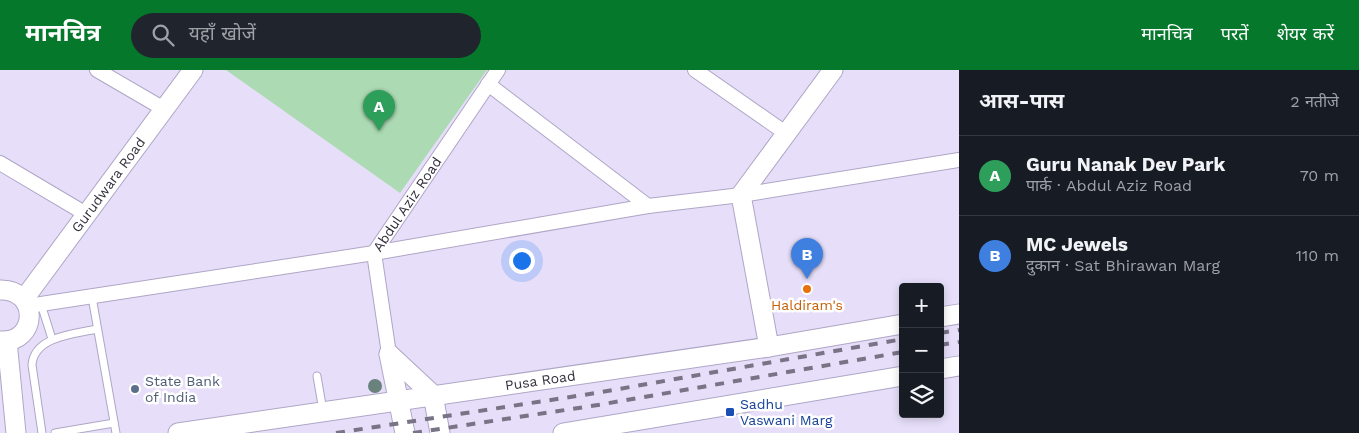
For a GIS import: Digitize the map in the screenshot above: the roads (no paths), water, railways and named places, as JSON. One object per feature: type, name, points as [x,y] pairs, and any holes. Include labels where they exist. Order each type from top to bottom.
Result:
[{"type":"main road","name":"Gurudwara Road","points":[[31,303],[86,214],[193,70]]},
{"type":"main road","points":[[769,347],[741,195],[833,70]]},
{"type":"main road","points":[[0,290],[9,290],[31,303],[25,331],[19,337],[3,341],[16,433]]},
{"type":"main road","points":[[944,316],[959,314]]},
{"type":"main road","name":"Pusa Road","points":[[178,433],[769,347],[899,325]]},
{"type":"main road","points":[[389,354],[433,395],[440,433]]},
{"type":"main road","name":"Abdul Aziz Road","points":[[389,354],[404,433]]},
{"type":"main road","points":[[944,368],[959,366]]},
{"type":"main road","points":[[563,433],[899,377]]},
{"type":"street","points":[[97,70],[164,109]]},
{"type":"street","name":"Abdul Aziz Road","points":[[389,354],[374,253],[498,70]]},
{"type":"street","points":[[695,70],[787,134]]},
{"type":"street","points":[[488,84],[648,206]]},
{"type":"street","points":[[31,303],[92,296],[374,253],[648,206],[741,195],[959,160]]},
{"type":"street","points":[[0,163],[86,214]]},
{"type":"lane","points":[[92,296],[116,433]]},
{"type":"lane","points":[[31,303],[52,339]]},
{"type":"lane","points":[[42,433],[32,360],[37,351],[52,339],[97,329]]},
{"type":"lane","points":[[317,376],[323,412]]},
{"type":"lane","points":[[55,433],[114,423]]},
{"type":"railway","points":[[944,332],[959,330]]},
{"type":"railway","points":[[336,433],[596,393],[899,340]]},
{"type":"railway","points":[[944,344],[959,342]]},
{"type":"railway","points":[[413,433],[598,405],[899,353]]},
{"type":"place","name":"Guru Nanak Dev Park","points":[[379,131]]},
{"type":"place","name":"MC Jewels","points":[[807,279]]},
{"type":"place","name":"Haldiram's","points":[[807,289]]},
{"type":"place","name":"State Bank of India","points":[[135,389]]},
{"type":"place","name":"Sadhu Vaswani Marg","points":[[730,412]]}]
